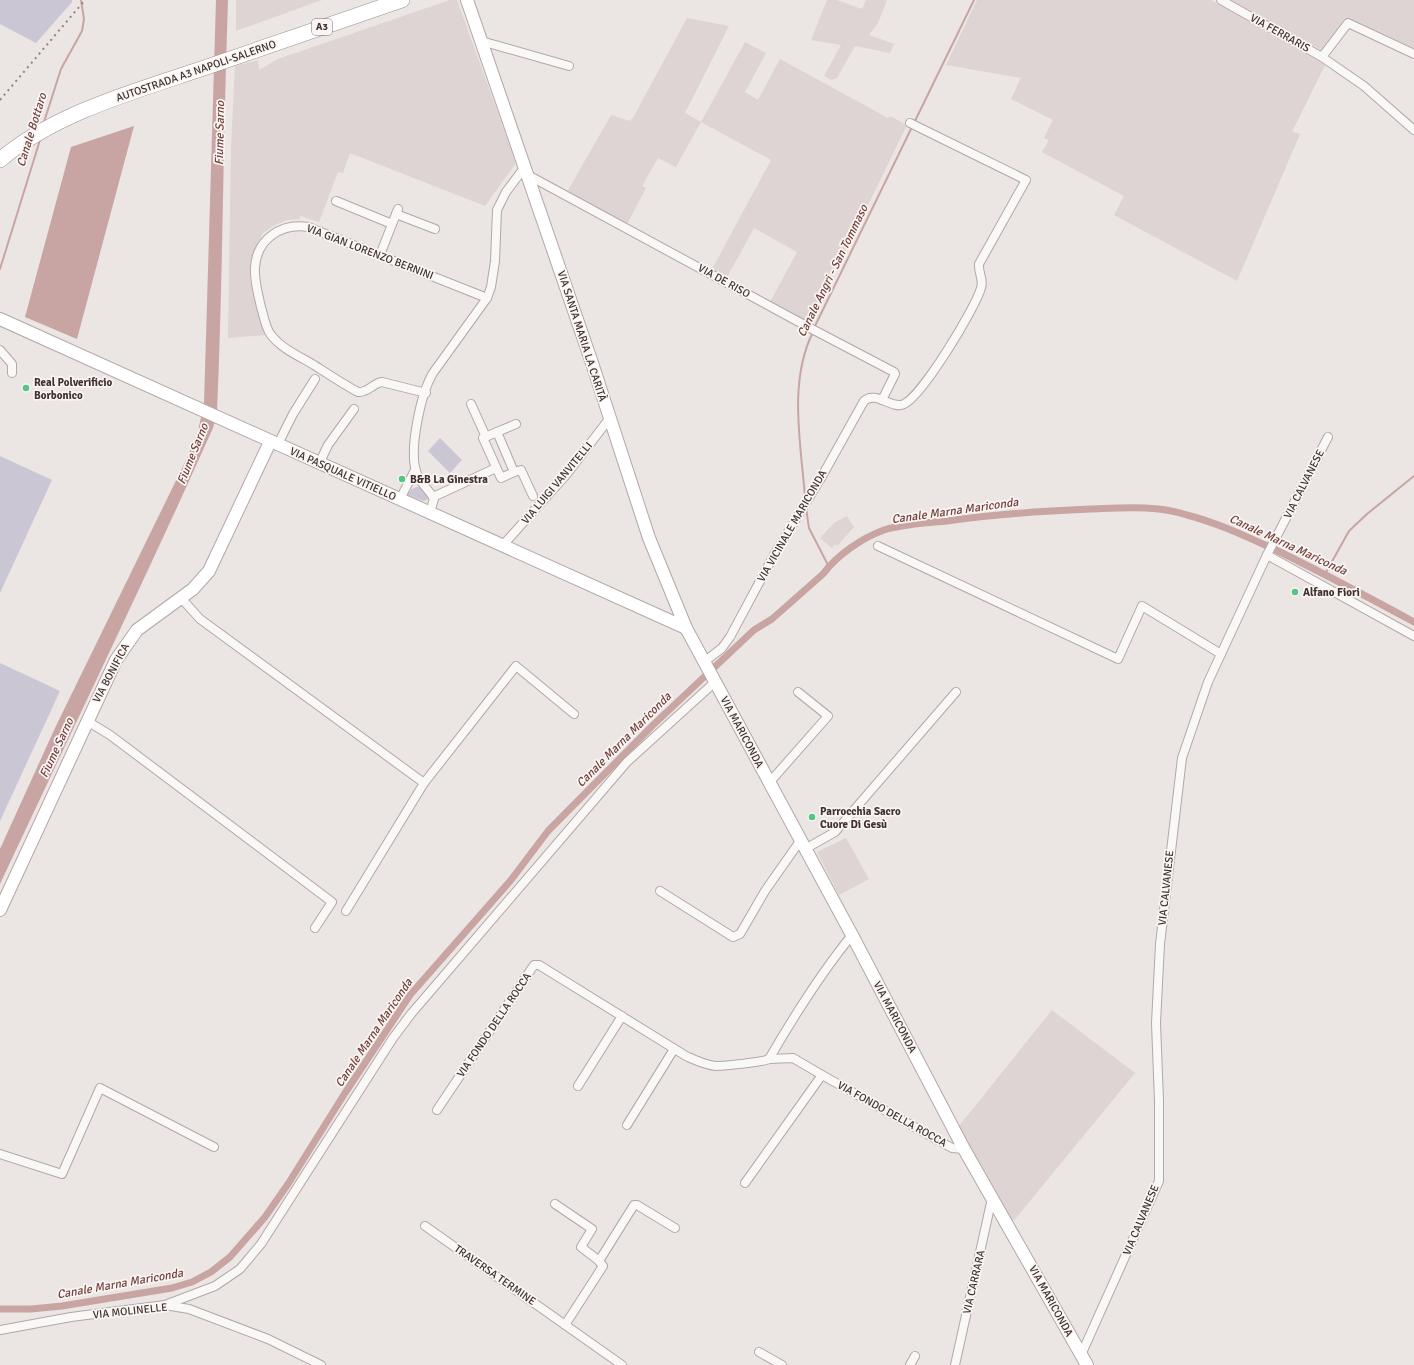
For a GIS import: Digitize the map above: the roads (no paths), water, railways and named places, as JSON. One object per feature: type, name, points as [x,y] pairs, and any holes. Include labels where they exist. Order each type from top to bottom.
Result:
[{"type":"highway","name":"AUTOSTRADA A3 NAPOLI-SALERNO","points":[[0,149],[59,118],[112,100],[197,66],[372,0]]},
{"type":"highway","name":"AUTOSTRADA A3 NAPOLI-SALERNO","points":[[242,50],[402,0]]},
{"type":"highway","name":"AUTOSTRADA A3 NAPOLI-SALERNO","points":[[0,160],[38,130]]},
{"type":"street","name":"VIA SANTA MARIA LA CARITÀ","points":[[467,0],[592,363],[609,419],[657,560],[686,628],[710,672]]},
{"type":"street","name":"VIA FERRARIS","points":[[1221,0],[1322,57],[1348,24],[1414,54]]},
{"type":"street","points":[[481,41],[569,66]]},
{"type":"street","points":[[1322,57],[1364,86],[1414,130]]},
{"type":"street","points":[[882,400],[899,406],[906,404],[940,362],[982,287],[983,280],[979,264],[1026,180],[913,125]]},
{"type":"street","points":[[430,512],[433,497],[424,486],[415,470],[413,444],[429,380],[487,298],[491,287],[495,261],[497,210],[506,192],[525,171]]},
{"type":"street","name":"VIA DE RISO","points":[[525,171],[813,330],[894,372],[894,379],[882,400]]},
{"type":"street","points":[[336,201],[392,224]]},
{"type":"street","points":[[380,255],[397,211],[435,229]]},
{"type":"street","name":"VIA GIAN LORENZO BERNINI","points":[[426,393],[382,382],[375,384],[364,392],[358,392],[284,348],[271,334],[266,325],[258,295],[255,268],[262,246],[272,234],[294,226],[308,227],[487,298]]},
{"type":"street","name":"VIA PASQUALE VITIELLO","points":[[0,319],[319,464],[403,494],[430,512],[615,598],[686,628]]},
{"type":"street","points":[[0,350],[12,364],[12,373]]},
{"type":"street","points":[[274,444],[315,379]]},
{"type":"street","name":"VIA VICINALE MARICONDA","points":[[165,1305],[215,1286],[240,1268],[261,1244],[393,1038],[411,1014],[628,762],[710,672],[774,555],[803,508],[864,401],[872,398],[882,400]]},
{"type":"street","points":[[471,404],[486,437]]},
{"type":"street","points":[[319,464],[328,445],[354,410]]},
{"type":"street","name":"VIA LUIGI VANVITELLI","points":[[503,545],[566,475],[609,419]]},
{"type":"street","points":[[516,424],[483,438],[501,478],[520,470],[533,496]]},
{"type":"street","points":[[497,432],[514,472]]},
{"type":"street","name":"VIA CALVANESE","points":[[1084,1360],[1158,1181],[1159,1101],[1156,1022],[1160,944],[1169,855],[1182,758],[1208,682],[1267,554],[1328,437]]},
{"type":"street","name":"VIA BONIFICA","points":[[0,910],[116,660],[130,638],[149,620],[193,589],[209,571],[274,444]]},
{"type":"street","points":[[433,497],[496,468]]},
{"type":"street","points":[[403,494],[415,470]]},
{"type":"street","points":[[403,494],[415,484],[424,486]]},
{"type":"street","points":[[878,546],[1118,659],[1142,606],[1221,654]]},
{"type":"street","points":[[1267,554],[1414,636]]},
{"type":"street","points":[[181,598],[200,619],[424,783]]},
{"type":"street","points":[[346,911],[424,783],[516,666],[574,714]]},
{"type":"street","name":"VIA MARICONDA","points":[[710,672],[802,845],[852,935],[964,1149],[1084,1360]]},
{"type":"street","points":[[769,783],[828,716],[798,692]]},
{"type":"street","points":[[660,891],[733,937],[740,934],[765,891],[802,845],[835,832],[956,692]]},
{"type":"street","points":[[87,721],[110,735],[332,902],[315,928]]},
{"type":"street","points":[[769,1058],[787,1026],[831,962],[852,935]]},
{"type":"street","name":"VIA FONDO DELLA ROCCA","points":[[437,1110],[534,965],[539,965],[686,1056],[705,1064],[716,1066],[756,1062],[769,1058],[794,1058],[952,1148],[964,1149]]},
{"type":"street","points":[[578,1086],[622,1016]]},
{"type":"street","points":[[627,1125],[674,1049]]},
{"type":"street","points":[[745,1183],[822,1075]]},
{"type":"street","points":[[0,1154],[62,1174],[100,1088],[214,1147]]},
{"type":"street","name":"VIA CARRARA","points":[[955,1365],[992,1198]]},
{"type":"street","points":[[555,1204],[592,1229],[581,1247],[600,1261],[603,1266],[565,1325]]},
{"type":"street","points":[[600,1261],[634,1205],[637,1205],[675,1228]]},
{"type":"street","name":"TRAVERSA TERMINE","points":[[425,1226],[622,1365]]},
{"type":"street","name":"VIA MOLINELLE","points":[[0,1330],[71,1317],[165,1305],[189,1309],[268,1339],[321,1365]]},
{"type":"street","points":[[759,1352],[782,1365]]},
{"type":"street","points":[[910,1365],[915,1356]]},
{"type":"water","name":"Fiume Sarno","points":[[216,0],[228,0],[221,309],[217,412],[213,428],[187,486],[0,884],[0,849],[55,728],[188,456],[198,431],[204,404]]},
{"type":"water","points":[[134,126],[77,339],[25,317],[71,147]]},
{"type":"waterway","name":"Canale Bottaro","points":[[44,122],[61,69],[82,31],[84,19],[81,0]]},
{"type":"waterway","name":"Canale Angri - San Tommaso","points":[[914,123],[974,0]]},
{"type":"waterway","name":"Canale Angri - San Tommaso","points":[[814,328],[912,127]]},
{"type":"waterway","name":"Canale Bottaro","points":[[0,269],[40,140]]},
{"type":"waterway","name":"Canale Angri - San Tommaso","points":[[805,497],[799,435],[798,392],[805,351],[813,332]]},
{"type":"waterway","points":[[1325,574],[1349,531],[1367,514],[1414,476]]},
{"type":"waterway","name":"Canale Angri - San Tommaso","points":[[806,508],[809,528],[829,567]]},
{"type":"waterway","name":"Canale Marna Mariconda","points":[[0,1309],[31,1309],[62,1306],[172,1288],[192,1282],[211,1272],[230,1257],[265,1217],[288,1184],[345,1093],[410,995],[511,880],[548,831],[652,726],[754,630],[772,619],[823,574],[835,560],[850,548],[876,533],[907,525],[983,516],[1114,508],[1151,508],[1199,518],[1254,540],[1311,567],[1414,622]]},
{"type":"railway","points":[[0,100],[85,0]]},
{"type":"place","name":"Real Polverificio Borbonico","points":[[26,388]]},
{"type":"place","name":"B&B La Ginestra","points":[[402,479]]},
{"type":"place","name":"Alfano Fiori","points":[[1295,592]]},
{"type":"place","name":"Parrocchia Sacro Cuore Di Gesù","points":[[812,817]]}]
